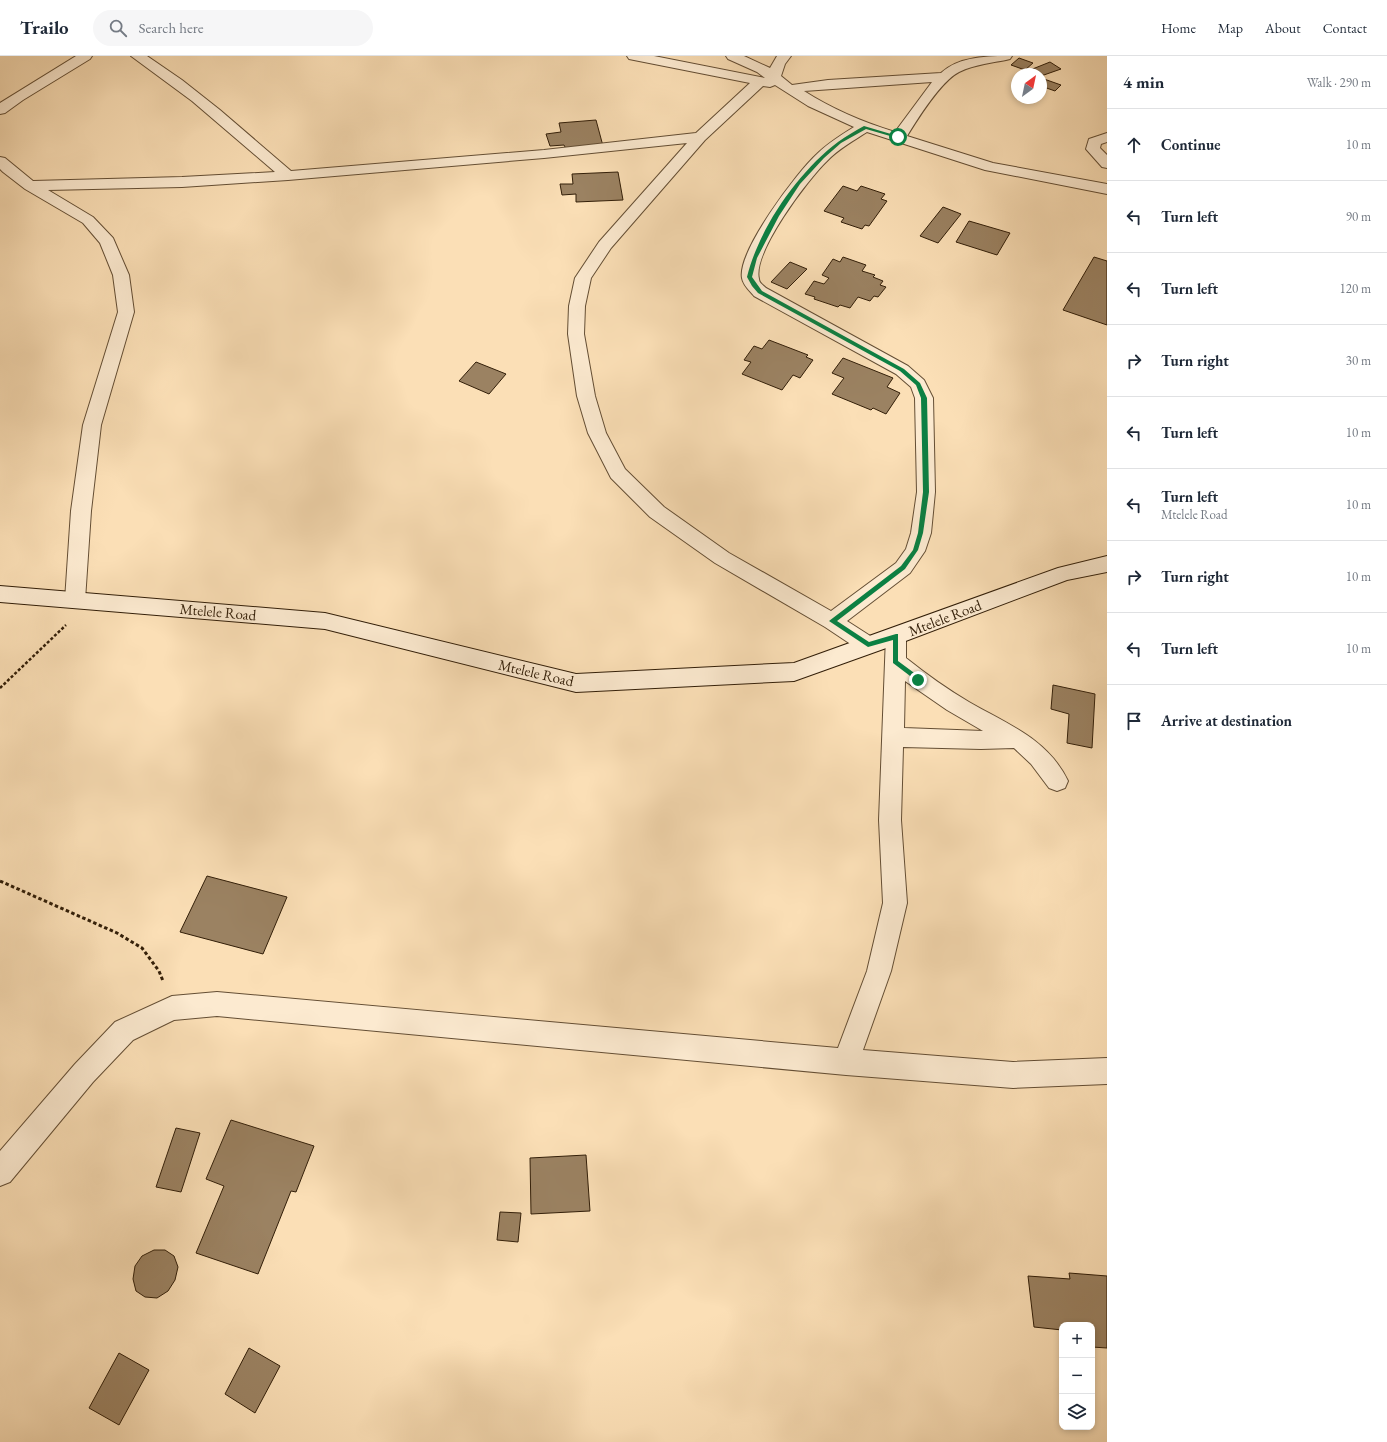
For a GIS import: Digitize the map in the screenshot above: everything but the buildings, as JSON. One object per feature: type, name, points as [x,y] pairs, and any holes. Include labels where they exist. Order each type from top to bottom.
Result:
[{"type":"street","points":[[0,110],[18,97],[85,56]]},
{"type":"street","points":[[138,56],[151,64],[210,109],[288,176]]},
{"type":"street","points":[[634,56],[777,83],[819,85],[906,81],[944,77]]},
{"type":"street","points":[[734,56],[777,83],[813,103],[865,127],[990,167],[1107,189]]},
{"type":"street","points":[[777,83],[778,64],[784,56]]},
{"type":"street","points":[[898,137],[906,124],[944,77],[953,70],[966,65],[1004,56]]},
{"type":"street","points":[[777,83],[700,137],[605,245],[583,278],[577,306],[576,334],[586,396],[597,433],[618,473],[656,512],[722,558],[832,621],[868,645]]},
{"type":"street","points":[[832,621],[903,568],[915,550],[920,533],[926,492],[924,398],[918,384],[902,370],[760,292],[750,277],[751,268],[758,251],[777,216],[799,183],[822,157],[840,142],[865,127]]},
{"type":"street","points":[[30,186],[182,182],[288,176],[544,154],[700,137]]},
{"type":"street","points":[[1107,137],[1094,142],[1093,149],[1107,164]]},
{"type":"street","points":[[0,161],[30,186],[88,220],[107,241],[122,275],[126,312],[92,425],[81,511],[83,601]]},
{"type":"street","points":[[1069,182],[1087,174],[1107,174]]},
{"type":"street","name":"Mtelele Road","points":[[0,594],[325,621],[576,683],[794,672],[1065,573],[1107,564]]},
{"type":"street","points":[[846,1062],[879,971],[895,903],[890,820],[896,636]]},
{"type":"street","points":[[895,662],[938,694],[1017,739],[1032,750],[1047,766],[1057,781]]},
{"type":"street","points":[[892,737],[981,740],[1017,739]]},
{"type":"street","points":[[0,1172],[84,1073],[124,1031],[172,1008],[217,1004],[846,1062],[1013,1075],[1107,1072]]},
{"type":"path","points":[[0,688],[83,601]]},
{"type":"path","points":[[0,881],[117,933],[142,948],[159,971],[172,1008]]},
{"type":"route","points":[[898,137],[865,127],[840,142],[822,157],[799,183],[777,216],[754,258],[750,277],[760,292],[902,370],[918,384],[924,398],[926,492],[920,533],[915,550],[903,568],[882,582],[832,621],[868,645],[896,636],[895,662],[918,680]]}]
